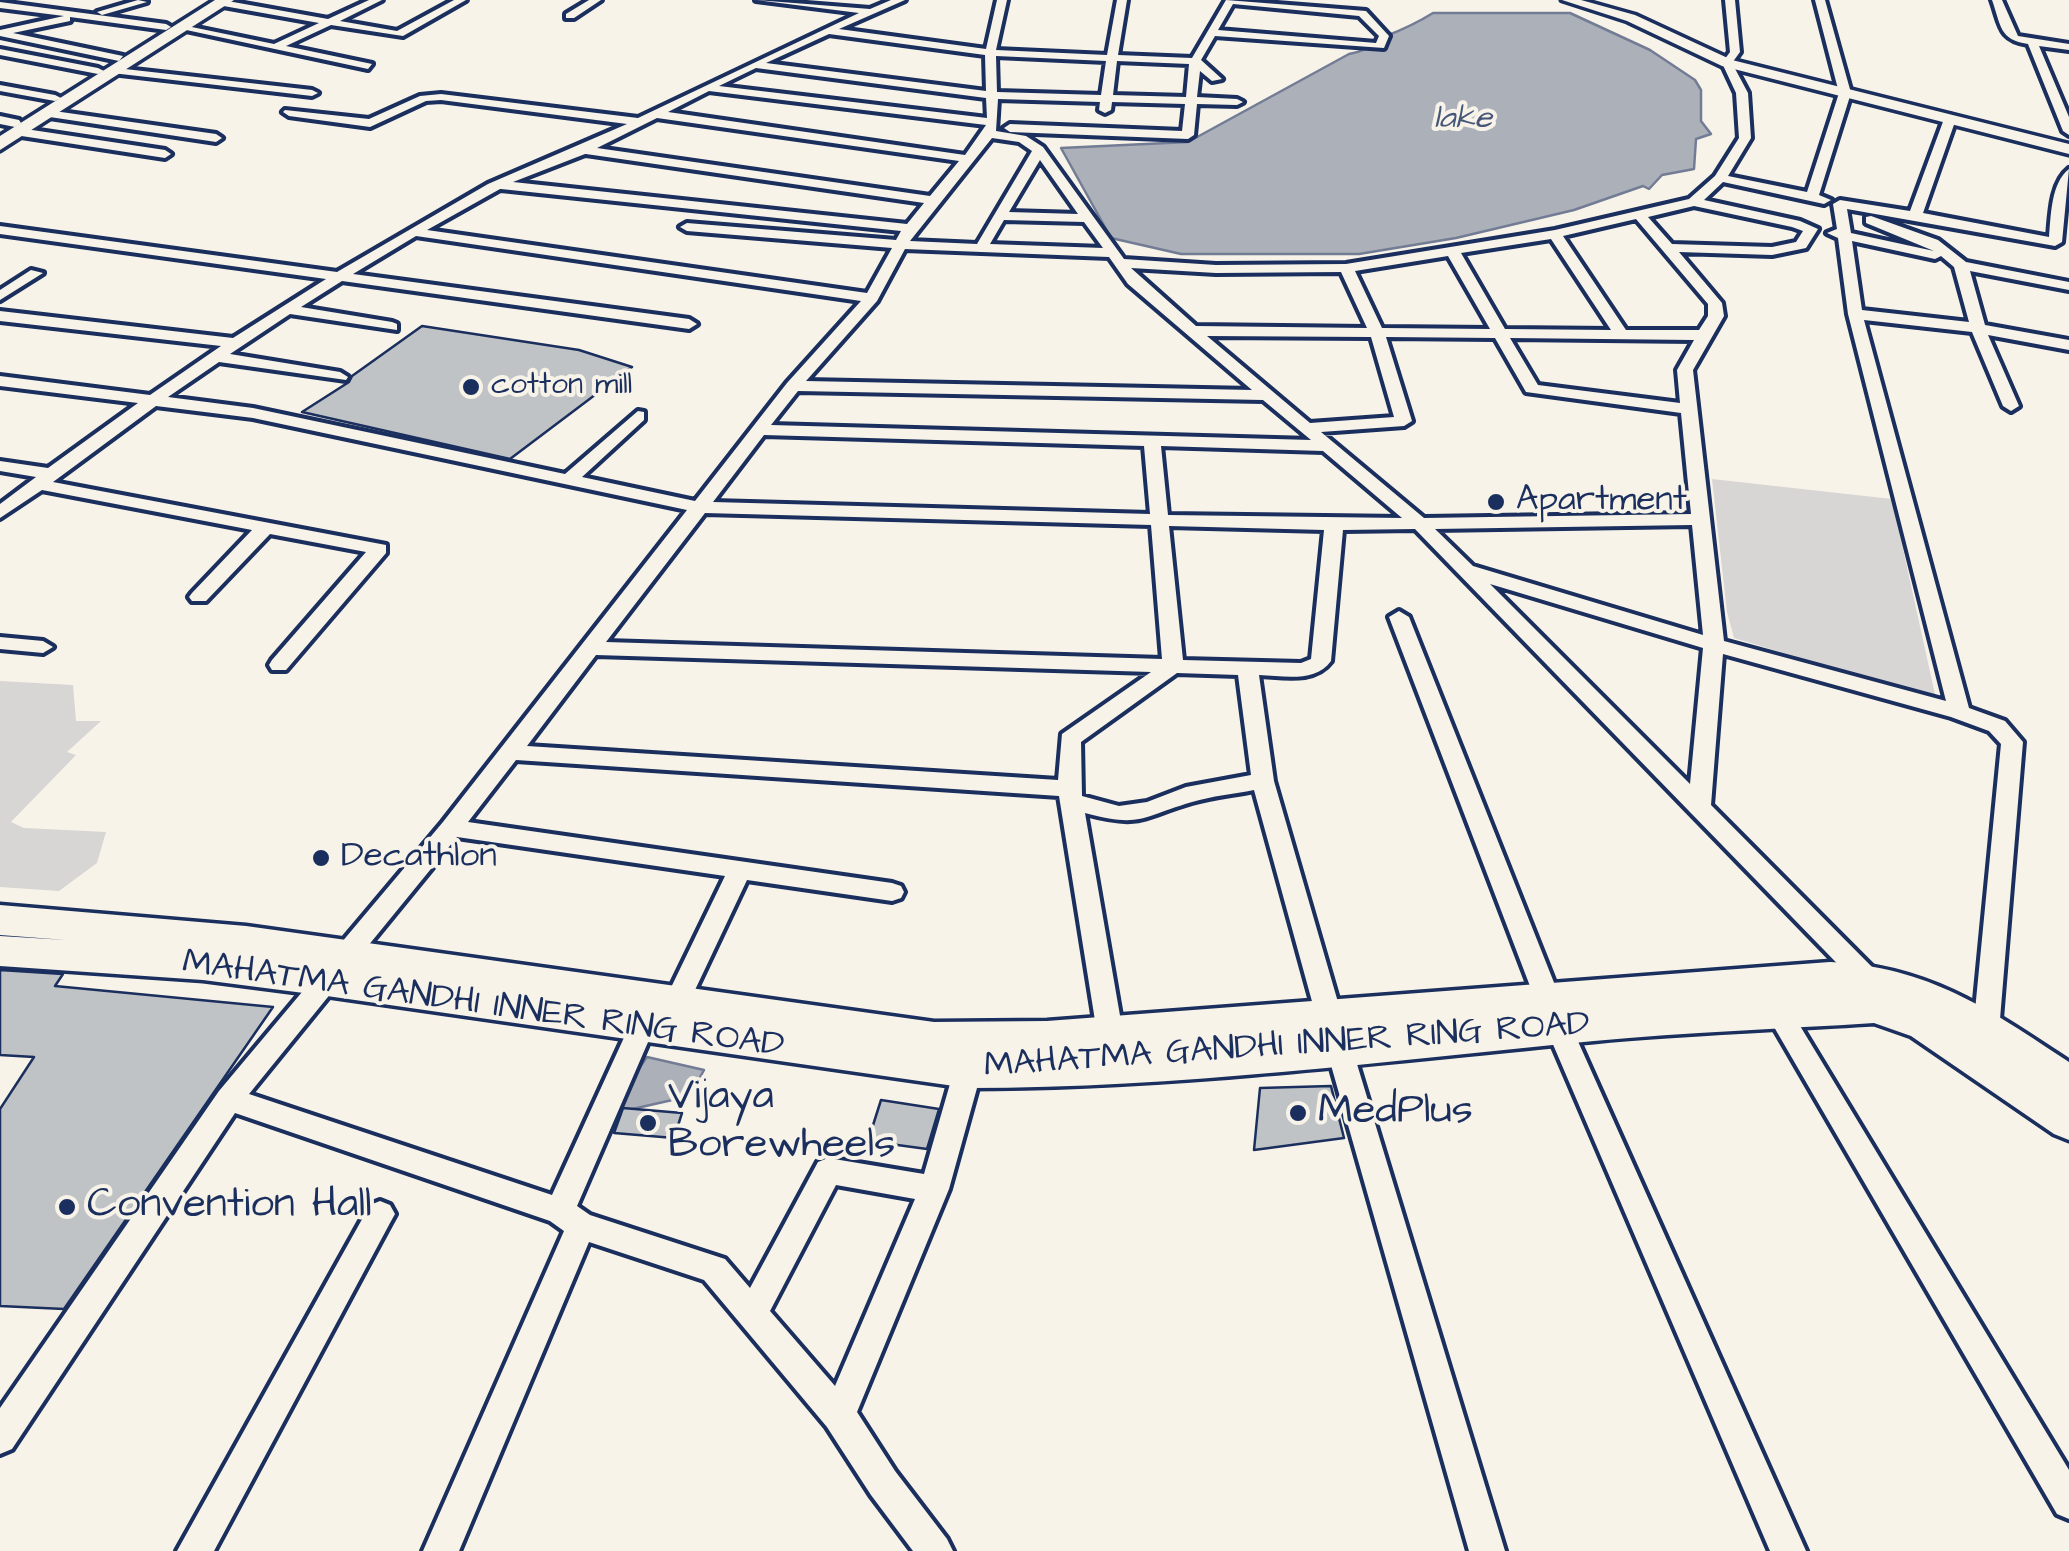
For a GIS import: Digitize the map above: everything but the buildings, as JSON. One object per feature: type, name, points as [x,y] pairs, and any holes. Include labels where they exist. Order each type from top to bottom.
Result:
[{"type":"main road","points":[[0,144],[8,127],[51,106],[219,1]]},
{"type":"main road","name":"MAHATMA GANDHI INNER RING ROAD","points":[[0,920],[246,940],[336,968],[642,1026],[968,1070],[1053,1070],[1334,1033],[1554,1014],[1830,978],[1869,980],[1895,984],[1932,1000],[2069,1084]]},
{"type":"main road","name":"MAHATMA GANDHI INNER RING ROAD","points":[[0,951],[202,965],[336,968],[677,1002],[934,1039],[1110,1033],[1334,1033]]},
{"type":"main road","name":"MAHATMA GANDHI INNER RING ROAD","points":[[1554,1014],[1779,1013],[1874,1006],[1900,1012],[1956,1044],[2069,1122]]},
{"type":"street","points":[[0,4],[8,0]]},
{"type":"street","points":[[115,0],[142,2]]},
{"type":"street","points":[[0,34],[157,0]]},
{"type":"street","points":[[273,48],[377,0]]},
{"type":"street","points":[[219,1],[399,34],[462,0]]},
{"type":"street","points":[[570,16],[596,0]]},
{"type":"street","points":[[761,0],[870,12]]},
{"type":"street","points":[[0,513],[149,400],[339,275],[497,185],[585,150],[758,64],[900,0]]},
{"type":"street","points":[[0,1437],[229,1099],[451,828],[794,386],[872,298],[906,236],[969,160],[991,128],[990,52],[1002,0]]},
{"type":"street","points":[[1102,133],[1122,0]]},
{"type":"street","points":[[1568,0],[1631,18],[1727,63],[2069,149]]},
{"type":"street","points":[[1727,63],[1735,52],[1730,0]]},
{"type":"street","points":[[1812,198],[1845,93],[1820,0]]},
{"type":"street","points":[[1980,0],[1998,1],[2009,33],[2033,44],[2069,47]]},
{"type":"street","points":[[708,88],[991,128],[1186,137],[1194,61],[1230,2],[1362,13],[1384,36],[1380,46],[1212,32]]},
{"type":"street","points":[[0,4],[174,28],[368,66]]},
{"type":"street","points":[[1253,36],[1270,5]]},
{"type":"street","points":[[301,16],[317,8]]},
{"type":"street","points":[[1298,40],[1314,9]]},
{"type":"street","points":[[0,21],[39,25]]},
{"type":"street","points":[[831,31],[990,52],[1194,61],[1216,79]]},
{"type":"street","points":[[0,34],[111,66]]},
{"type":"street","points":[[2033,44],[2069,131]]},
{"type":"street","points":[[0,52],[312,94]]},
{"type":"street","points":[[497,185],[1216,270],[1346,268],[1555,234],[1694,202],[1720,178],[1744,138],[1742,93],[1727,63]]},
{"type":"street","points":[[758,64],[992,94],[1238,102]]},
{"type":"street","points":[[0,88],[51,106],[216,138]]},
{"type":"street","points":[[289,112],[370,123],[424,98],[441,97],[640,122]]},
{"type":"street","points":[[656,114],[969,160]]},
{"type":"street","points":[[1915,216],[1950,119]]},
{"type":"street","points":[[8,127],[166,154]]},
{"type":"street","points":[[991,128],[1039,150],[1133,280],[1422,526],[1869,980]]},
{"type":"street","points":[[585,150],[934,200]]},
{"type":"street","points":[[983,245],[1039,150]]},
{"type":"street","points":[[2052,258],[2069,174]]},
{"type":"street","points":[[1720,178],[1841,207],[1910,233],[1958,262],[1978,328],[2012,406]]},
{"type":"street","points":[[1694,202],[1958,262],[2052,258]]},
{"type":"street","points":[[1841,207],[1915,216],[2052,258],[2069,286]]},
{"type":"street","points":[[1841,207],[1855,314],[1959,712]]},
{"type":"street","points":[[1000,216],[1089,218]]},
{"type":"street","points":[[1641,217],[1715,303],[1716,316],[1685,370],[1714,644],[1698,806]]},
{"type":"street","points":[[686,227],[906,236]]},
{"type":"street","points":[[1668,248],[1780,250],[1801,246],[1811,229]]},
{"type":"street","points":[[0,230],[689,324]]},
{"type":"street","points":[[416,232],[872,298]]},
{"type":"street","points":[[1555,234],[1622,335]]},
{"type":"street","points":[[1452,252],[1502,334],[1525,383],[1532,389],[1688,410]]},
{"type":"street","points":[[1306,428],[1404,421],[1377,333],[1346,268]]},
{"type":"street","points":[[0,296],[36,273]]},
{"type":"street","points":[[287,309],[392,328]]},
{"type":"street","points":[[1855,314],[1978,328],[2069,345]]},
{"type":"street","points":[[0,316],[234,344]]},
{"type":"street","points":[[1196,331],[1704,335]]},
{"type":"street","points":[[214,356],[340,377]]},
{"type":"street","points":[[0,381],[253,412],[698,507],[1334,525],[1702,519]]},
{"type":"street","points":[[794,386],[1267,396]]},
{"type":"street","points":[[567,481],[638,416]]},
{"type":"street","points":[[762,430],[1326,446]]},
{"type":"street","points":[[1152,440],[1173,666]]},
{"type":"street","points":[[0,466],[45,479],[379,549],[279,665]]},
{"type":"street","points":[[589,648],[1301,670],[1315,667],[1322,660],[1334,525]]},
{"type":"street","points":[[199,597],[266,527]]},
{"type":"street","points":[[1462,569],[1997,726],[2012,742],[1986,1031]]},
{"type":"street","points":[[1400,617],[1554,1014],[1788,1551]]},
{"type":"street","points":[[0,643],[43,647]]},
{"type":"street","points":[[1110,1033],[1070,795],[1070,739],[1173,666]]},
{"type":"street","points":[[1248,668],[1263,781],[1487,1551]]},
{"type":"street","points":[[508,752],[1070,795],[1119,814],[1151,810],[1186,795],[1263,781]]},
{"type":"street","points":[[451,828],[892,892]]},
{"type":"street","points":[[677,1002],[740,870]]},
{"type":"street","points":[[1779,1013],[2069,1502]]},
{"type":"street","points":[[441,1551],[642,1026]]},
{"type":"street","points":[[839,1415],[934,1189],[968,1070]]},
{"type":"street","points":[[229,1099],[714,1269],[839,1415],[883,1484],[934,1551]]},
{"type":"street","points":[[752,1314],[828,1171],[934,1189]]},
{"type":"street","points":[[195,1551],[380,1214]]},
{"type":"shaded area","points":[[1712,479],[1892,499],[1936,699],[1734,638],[1727,612]]},
{"type":"shaded area","points":[[0,681],[73,685],[76,721],[101,721],[67,752],[76,755],[11,822],[24,828],[106,832],[97,863],[59,891],[0,887]]},
{"type":"water","name":"lake","points":[[1433,13],[1570,13],[1650,50],[1695,80],[1701,90],[1701,121],[1711,134],[1696,139],[1694,169],[1662,175],[1649,189],[1643,186],[1574,210],[1456,238],[1359,254],[1181,254],[1111,238],[1061,148],[1188,142]]},
{"type":"water","points":[[647,1057],[704,1070],[690,1096],[606,1115]]},
{"type":"place","name":"cotton mill","points":[[471,387]]},
{"type":"place","name":"Apartment","points":[[1496,502]]},
{"type":"place","name":"Decathlon","points":[[321,858]]},
{"type":"place","name":"MedPlus","points":[[1298,1113]]},
{"type":"place","name":"Vijaya Borewheels","points":[[648,1123]]},
{"type":"place","name":"Convention Hall","points":[[67,1207]]}]
